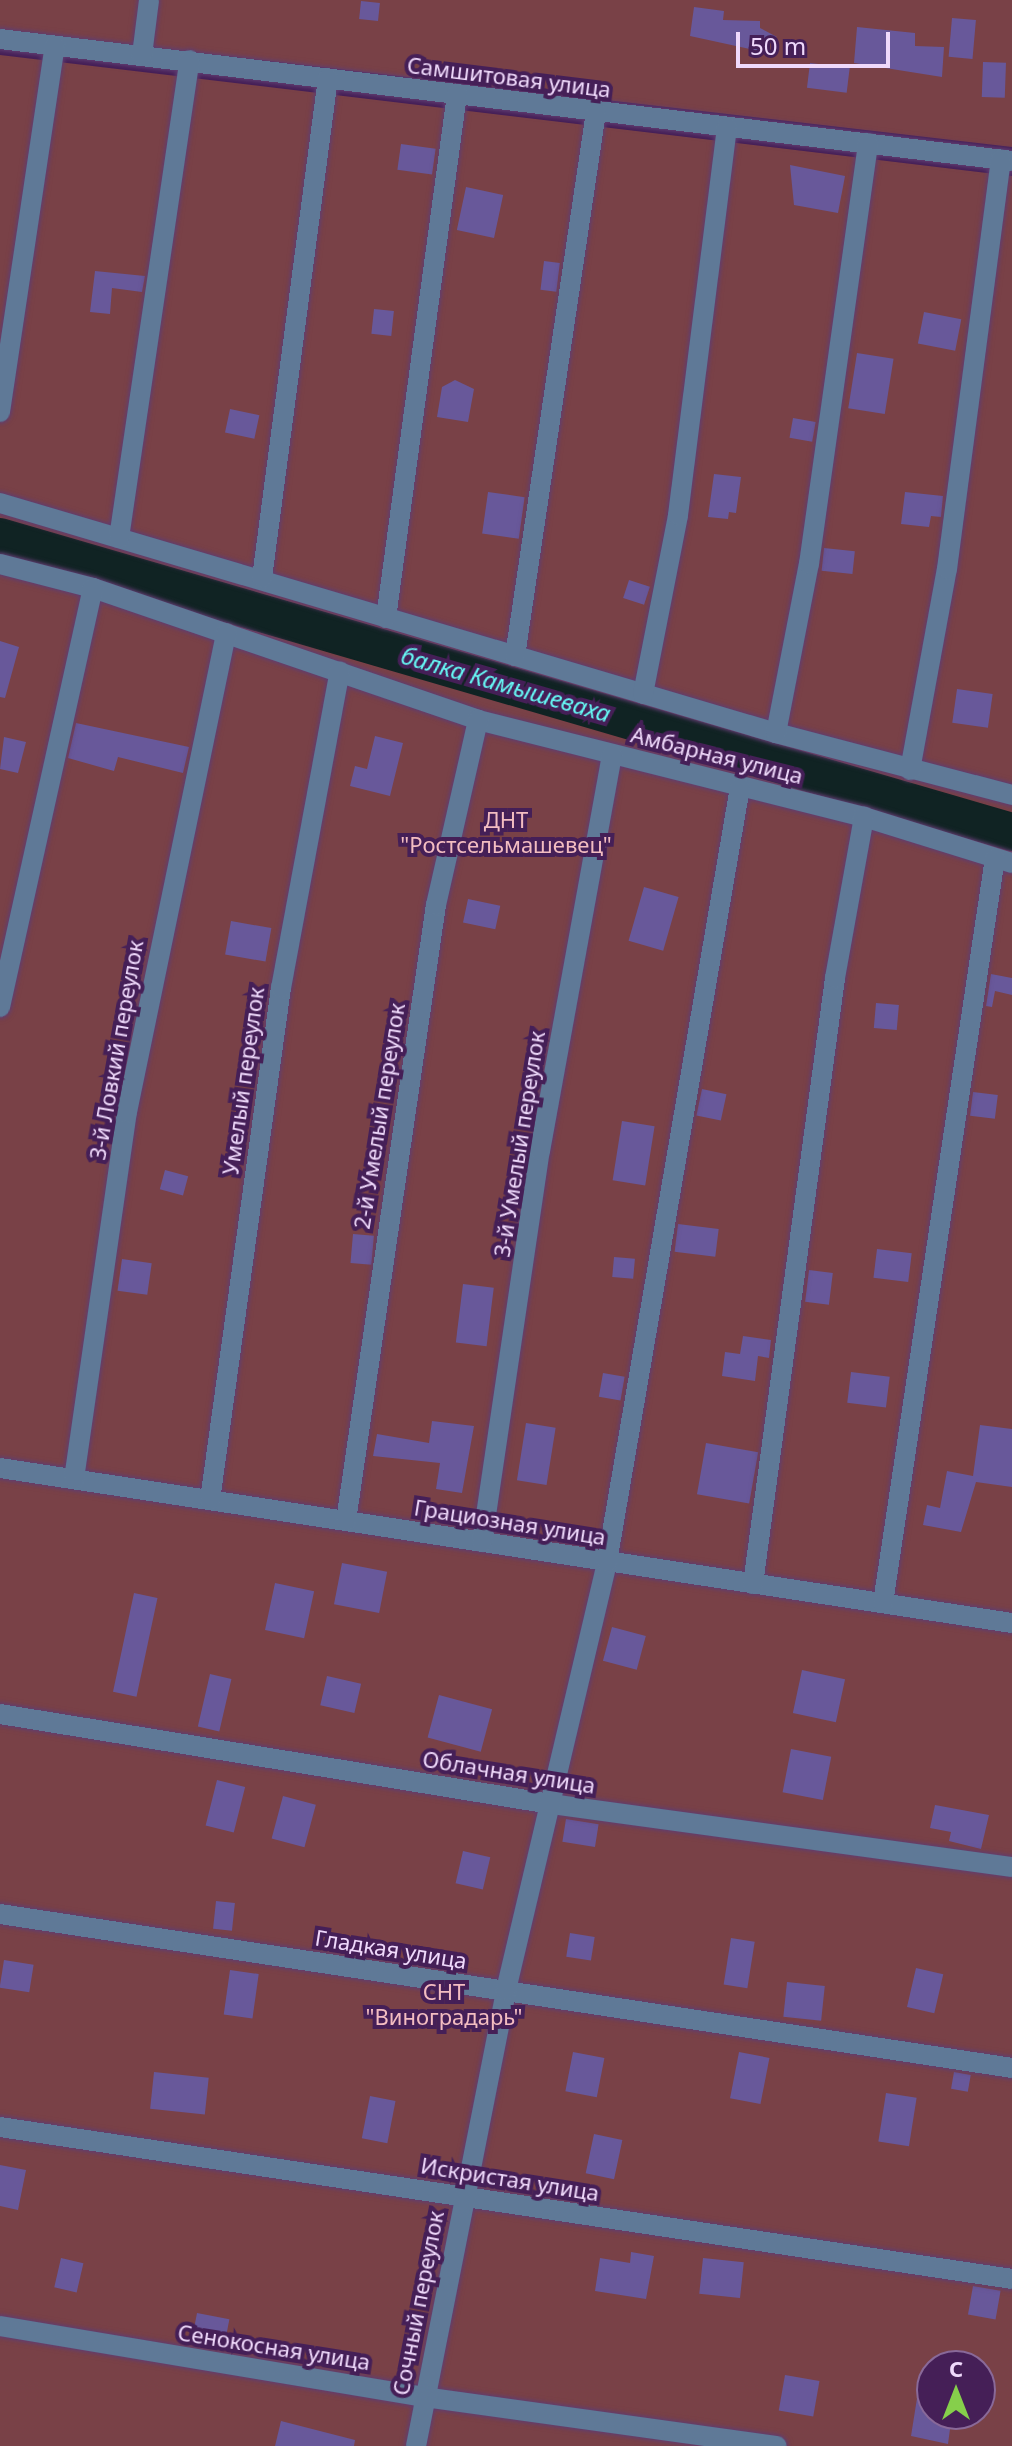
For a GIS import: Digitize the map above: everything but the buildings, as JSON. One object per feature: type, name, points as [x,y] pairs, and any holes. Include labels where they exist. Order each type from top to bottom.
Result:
[{"type":"street","points":[[142,55],[149,0]]},
{"type":"street","name":"Самшитовая улица","points":[[0,39],[1006,161]]},
{"type":"street","points":[[0,412],[55,46]]},
{"type":"street","points":[[119,538],[190,60]]},
{"type":"street","points":[[262,578],[328,78]]},
{"type":"street","points":[[386,618],[457,94]]},
{"type":"street","points":[[515,656],[596,112]]},
{"type":"street","points":[[643,694],[678,515],[727,127]]},
{"type":"street","points":[[776,733],[809,564],[868,143]]},
{"type":"street","points":[[910,770],[947,569],[1006,161]]},
{"type":"street","points":[[0,503],[262,578],[386,618],[776,733],[1012,795]]},
{"type":"street","name":"Амбарная улица","points":[[0,564],[93,588],[478,720],[864,817],[1004,860]]},
{"type":"street","points":[[0,1007],[93,588]]},
{"type":"street","name":"3-й Ловкий переулок","points":[[74,1479],[127,1112],[226,633]]},
{"type":"street","name":"Умелый переулок","points":[[210,1500],[281,988],[340,671]]},
{"type":"street","name":"2-й Умелый переулок","points":[[346,1521],[436,905],[478,720]]},
{"type":"street","name":"3-й Умелый переулок","points":[[482,1542],[540,1151],[612,754]]},
{"type":"street","name":"Сочный переулок","points":[[416,2446],[506,1990],[607,1562],[740,787]]},
{"type":"street","points":[[753,1584],[835,978],[864,817]]},
{"type":"street","points":[[883,1603],[1004,860]]},
{"type":"street","name":"Грациозная улица","points":[[0,1468],[1012,1623]]},
{"type":"street","name":"Облачная улица","points":[[0,1714],[551,1804],[1012,1867]]},
{"type":"street","name":"Гладкая улица","points":[[0,1914],[1012,2068]]},
{"type":"street","name":"Искристая улица","points":[[0,2127],[1012,2279]]},
{"type":"street","name":"Сенокосная улица","points":[[0,2326],[424,2397],[777,2446]]},
{"type":"green space","points":[[0,0],[1012,0],[1012,147],[0,30]]},
{"type":"green space","name":"ДНТ \"Ростсельмашевец\"","points":[[0,55],[1012,176],[1012,2446],[0,2446]]},
{"type":"waterway","name":"балка Камышеваха","points":[[0,537],[1012,832]]},
{"type":"park label","name":"СНТ \"Виноградарь\"","points":[[444,2004]]}]
